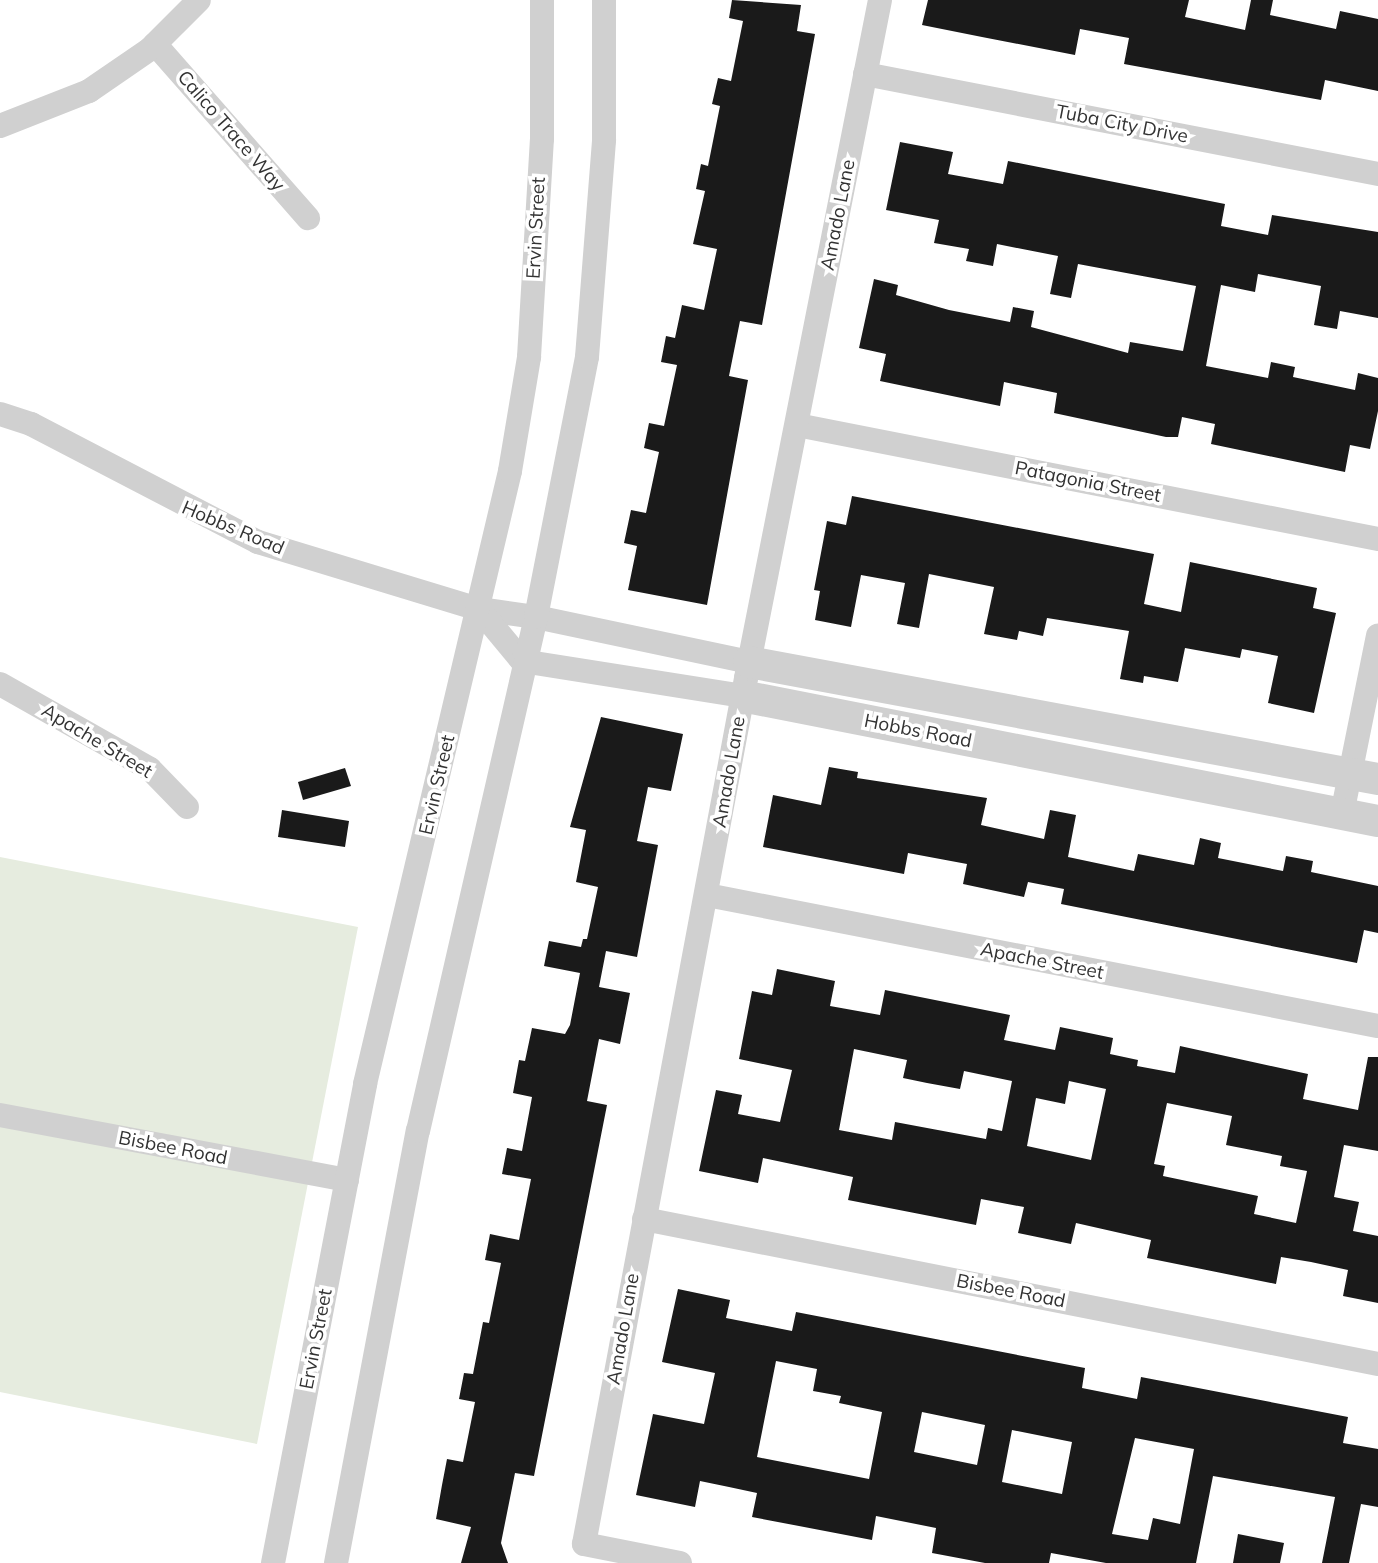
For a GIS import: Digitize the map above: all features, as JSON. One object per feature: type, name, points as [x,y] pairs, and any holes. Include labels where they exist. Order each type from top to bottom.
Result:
[{"type":"street","points":[[0,126],[89,91],[155,44],[199,0]]},
{"type":"street","name":"Ervin Street","points":[[273,1563],[346,1181],[510,471],[529,357],[542,139],[542,0]]},
{"type":"street","points":[[336,1563],[418,1131],[522,661],[536,617],[587,357],[604,140],[604,0]]},
{"type":"street","name":"Amado Lane","points":[[680,1563],[583,1544],[749,662],[880,0]]},
{"type":"street","name":"Calico Trace Way","points":[[155,44],[308,218]]},
{"type":"street","name":"Tuba City Drive","points":[[865,74],[1378,174]]},
{"type":"street","name":"Hobbs Road","points":[[0,414],[31,424],[258,542],[479,610],[536,617],[749,662],[1364,776]]},
{"type":"street","name":"Patagonia Street","points":[[797,425],[1378,539]]},
{"type":"street","points":[[479,610],[522,661]]},
{"type":"street","points":[[1342,814],[1364,776],[1378,636]]},
{"type":"street","name":"Hobbs Road","points":[[522,661],[743,696],[1378,821]]},
{"type":"street","name":"Apache Street","points":[[0,684],[150,769],[187,807]]},
{"type":"street","name":"Apache Street","points":[[707,895],[1378,1026]]},
{"type":"street","name":"Bisbee Road","points":[[0,1115],[346,1181]]},
{"type":"street","name":"Bisbee Road","points":[[644,1219],[1378,1364]]},
{"type":"shaded area","points":[[0,857],[358,927],[257,1444],[0,1392]]},
{"type":"building","points":[[732,0],[801,5],[797,31],[815,34],[762,325],[740,321],[729,376],[748,380],[707,605],[628,590],[637,546],[624,543],[631,510],[646,513],[659,452],[644,448],[649,423],[664,426],[677,365],[661,362],[666,336],[675,338],[682,305],[704,310],[717,249],[693,244],[705,191],[696,189],[701,164],[708,166],[720,106],[712,104],[718,78],[731,81],[743,21],[729,18]]},
{"type":"building","points":[[928,0],[1189,0],[1185,17],[1245,30],[1251,0],[1273,0],[1270,15],[1336,29],[1340,11],[1378,19],[1378,91],[1325,80],[1321,100],[1124,64],[1129,38],[1080,29],[1075,55],[922,25]]},
{"type":"building","points":[[900,142],[953,152],[948,174],[1003,184],[1008,161],[1225,204],[1221,226],[1268,235],[1272,215],[1378,232],[1378,318],[1340,311],[1337,329],[1314,325],[1321,286],[1258,274],[1255,292],[1221,285],[1206,366],[1268,378],[1271,362],[1295,367],[1293,377],[1355,390],[1358,373],[1378,378],[1378,411],[1370,449],[1350,445],[1345,472],[1211,444],[1215,424],[1182,417],[1178,437],[1166,437],[1054,413],[1057,393],[1004,382],[1000,406],[880,381],[886,354],[859,348],[874,279],[898,285],[896,295],[949,310],[1010,322],[1013,307],[1034,311],[1031,327],[1128,353],[1130,342],[1183,351],[1196,286],[1078,264],[1071,298],[1050,294],[1058,256],[997,244],[993,266],[966,261],[969,249],[934,243],[939,220],[886,210]]},
{"type":"building","points":[[852,496],[1154,554],[1144,604],[1181,612],[1190,562],[1317,588],[1313,608],[1336,613],[1314,713],[1268,703],[1278,656],[1242,649],[1240,658],[1185,648],[1178,682],[1144,676],[1143,683],[1120,679],[1129,631],[1047,618],[1043,636],[1019,631],[1017,640],[984,634],[994,587],[929,574],[919,628],[897,624],[905,583],[861,575],[851,627],[815,620],[820,591],[814,590],[827,521],[846,525]]},
{"type":"building","points":[[601,717],[683,734],[671,791],[648,787],[637,841],[658,845],[637,957],[606,951],[599,987],[630,993],[620,1044],[599,1039],[587,1101],[607,1105],[534,1476],[515,1473],[501,1543],[508,1563],[461,1563],[471,1527],[436,1519],[447,1459],[463,1462],[475,1402],[459,1399],[464,1373],[473,1374],[483,1322],[489,1323],[501,1263],[485,1260],[490,1234],[519,1240],[531,1179],[502,1174],[507,1148],[522,1151],[532,1097],[513,1093],[519,1060],[525,1061],[532,1028],[565,1034],[570,1025],[580,973],[544,966],[549,941],[581,947],[583,939],[587,939],[598,887],[576,882],[586,830],[570,827]]},
{"type":"building","points":[[829,767],[858,772],[857,778],[987,798],[981,825],[1044,839],[1050,810],[1076,815],[1068,857],[1134,871],[1138,854],[1194,865],[1200,838],[1221,843],[1218,858],[1283,871],[1286,856],[1313,861],[1311,872],[1378,886],[1378,933],[1364,930],[1357,963],[1061,904],[1064,889],[1028,882],[1024,897],[963,884],[967,864],[908,853],[904,874],[763,847],[773,795],[821,805]]},
{"type":"building","points":[[345,768],[351,786],[303,800],[298,782]]},
{"type":"building","points":[[282,810],[349,821],[345,847],[278,837]]},
{"type":"building","points":[[777,969],[835,981],[830,1006],[880,1015],[885,990],[1010,1015],[1004,1040],[1055,1050],[1060,1027],[1113,1038],[1110,1054],[1138,1060],[1137,1066],[1175,1073],[1180,1046],[1308,1074],[1303,1099],[1358,1110],[1368,1057],[1378,1057],[1378,1151],[1344,1145],[1334,1197],[1359,1202],[1353,1231],[1378,1236],[1378,1303],[1343,1296],[1348,1270],[1311,1262],[1281,1257],[1276,1284],[1147,1258],[1151,1240],[1076,1223],[1071,1244],[1018,1233],[1024,1207],[981,1199],[976,1225],[848,1200],[853,1177],[763,1158],[758,1183],[699,1171],[716,1090],[742,1095],[738,1114],[780,1122],[792,1070],[739,1059],[752,991],[772,995]],"holes":[[[854,1049],[907,1060],[903,1078],[927,1083],[960,1089],[964,1071],[1012,1081],[1002,1131],[988,1128],[986,1139],[895,1122],[892,1140],[839,1130]],[[1069,1081],[1106,1089],[1091,1160],[1027,1146],[1036,1098],[1065,1104]],[[1167,1103],[1232,1116],[1226,1145],[1282,1156],[1280,1166],[1307,1171],[1296,1223],[1254,1214],[1258,1196],[1163,1176],[1165,1166],[1154,1164]]]},
{"type":"building","points":[[678,1289],[730,1300],[726,1318],[792,1331],[796,1312],[1085,1368],[1082,1388],[1137,1399],[1141,1377],[1348,1417],[1343,1443],[1378,1449],[1378,1507],[1361,1504],[1349,1563],[1322,1563],[1335,1497],[1213,1476],[1196,1563],[1106,1563],[1051,1553],[1049,1563],[985,1563],[932,1553],[936,1528],[876,1516],[872,1540],[752,1517],[757,1493],[700,1481],[695,1507],[636,1495],[653,1414],[704,1424],[715,1373],[662,1362]],"holes":[[[776,1361],[817,1369],[813,1391],[841,1396],[839,1403],[882,1412],[869,1479],[757,1457]],[[922,1412],[985,1425],[977,1465],[914,1452]],[[1012,1430],[1072,1442],[1062,1494],[1002,1482]],[[1135,1438],[1194,1449],[1180,1524],[1153,1518],[1148,1540],[1112,1534]]]},
{"type":"building","points":[[1238,1534],[1284,1543],[1280,1563],[1233,1563]]}]
